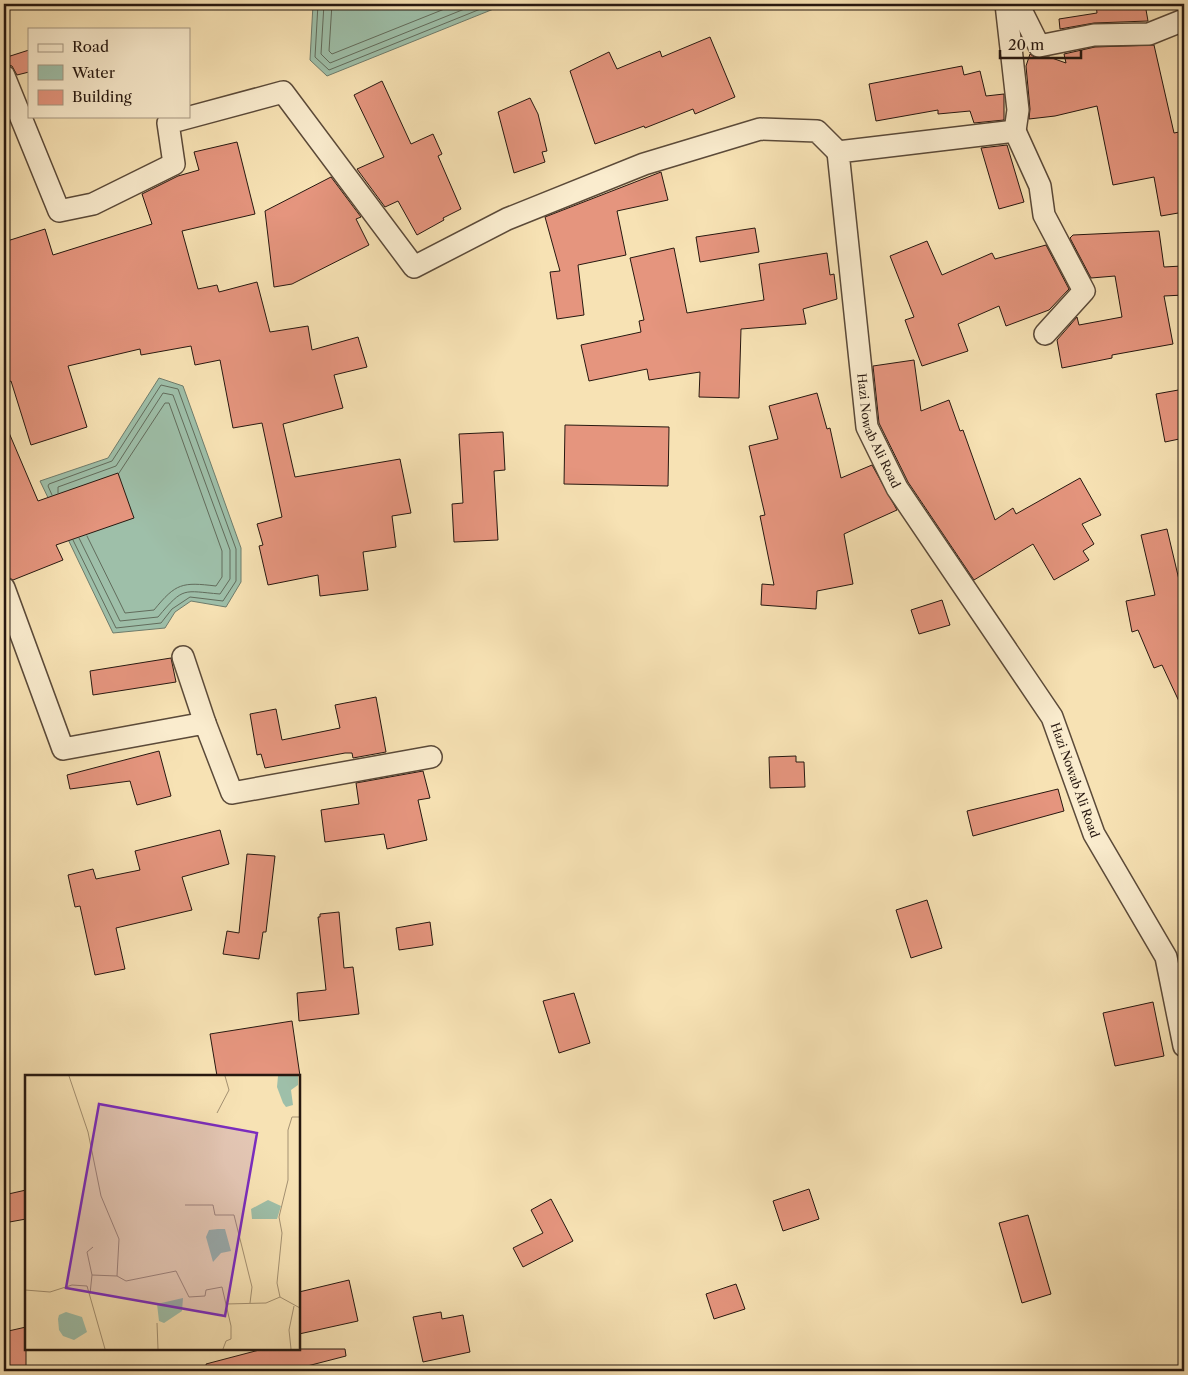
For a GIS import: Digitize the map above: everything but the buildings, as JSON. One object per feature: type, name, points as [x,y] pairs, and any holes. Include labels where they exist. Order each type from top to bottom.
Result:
[{"type":"street","points":[[1006,4],[1018,110],[1015,131],[1040,186],[1044,215],[1084,291],[1045,334]]},
{"type":"street","points":[[1018,4],[1039,46],[1094,35],[1149,34],[1184,20]]},
{"type":"street","points":[[6,89],[59,211],[93,204],[174,164],[168,123],[187,118]]},
{"type":"street","points":[[190,117],[283,92],[414,266],[507,219],[644,164],[760,129],[817,131],[838,152],[1015,131]]},
{"type":"street","name":"Hazi Nowab Ali Road","points":[[838,152],[867,427],[897,488],[1052,717],[1094,834],[1166,957],[1184,1046]]},
{"type":"street","points":[[4,588],[63,749],[205,723]]},
{"type":"street","points":[[183,658],[232,793],[431,757]]},
{"type":"water","points":[[313,4],[506,4],[327,76],[310,60]]},
{"type":"water","points":[[159,378],[183,386],[241,548],[241,582],[226,607],[191,601],[175,612],[165,628],[113,633],[40,481],[108,458]]}]
